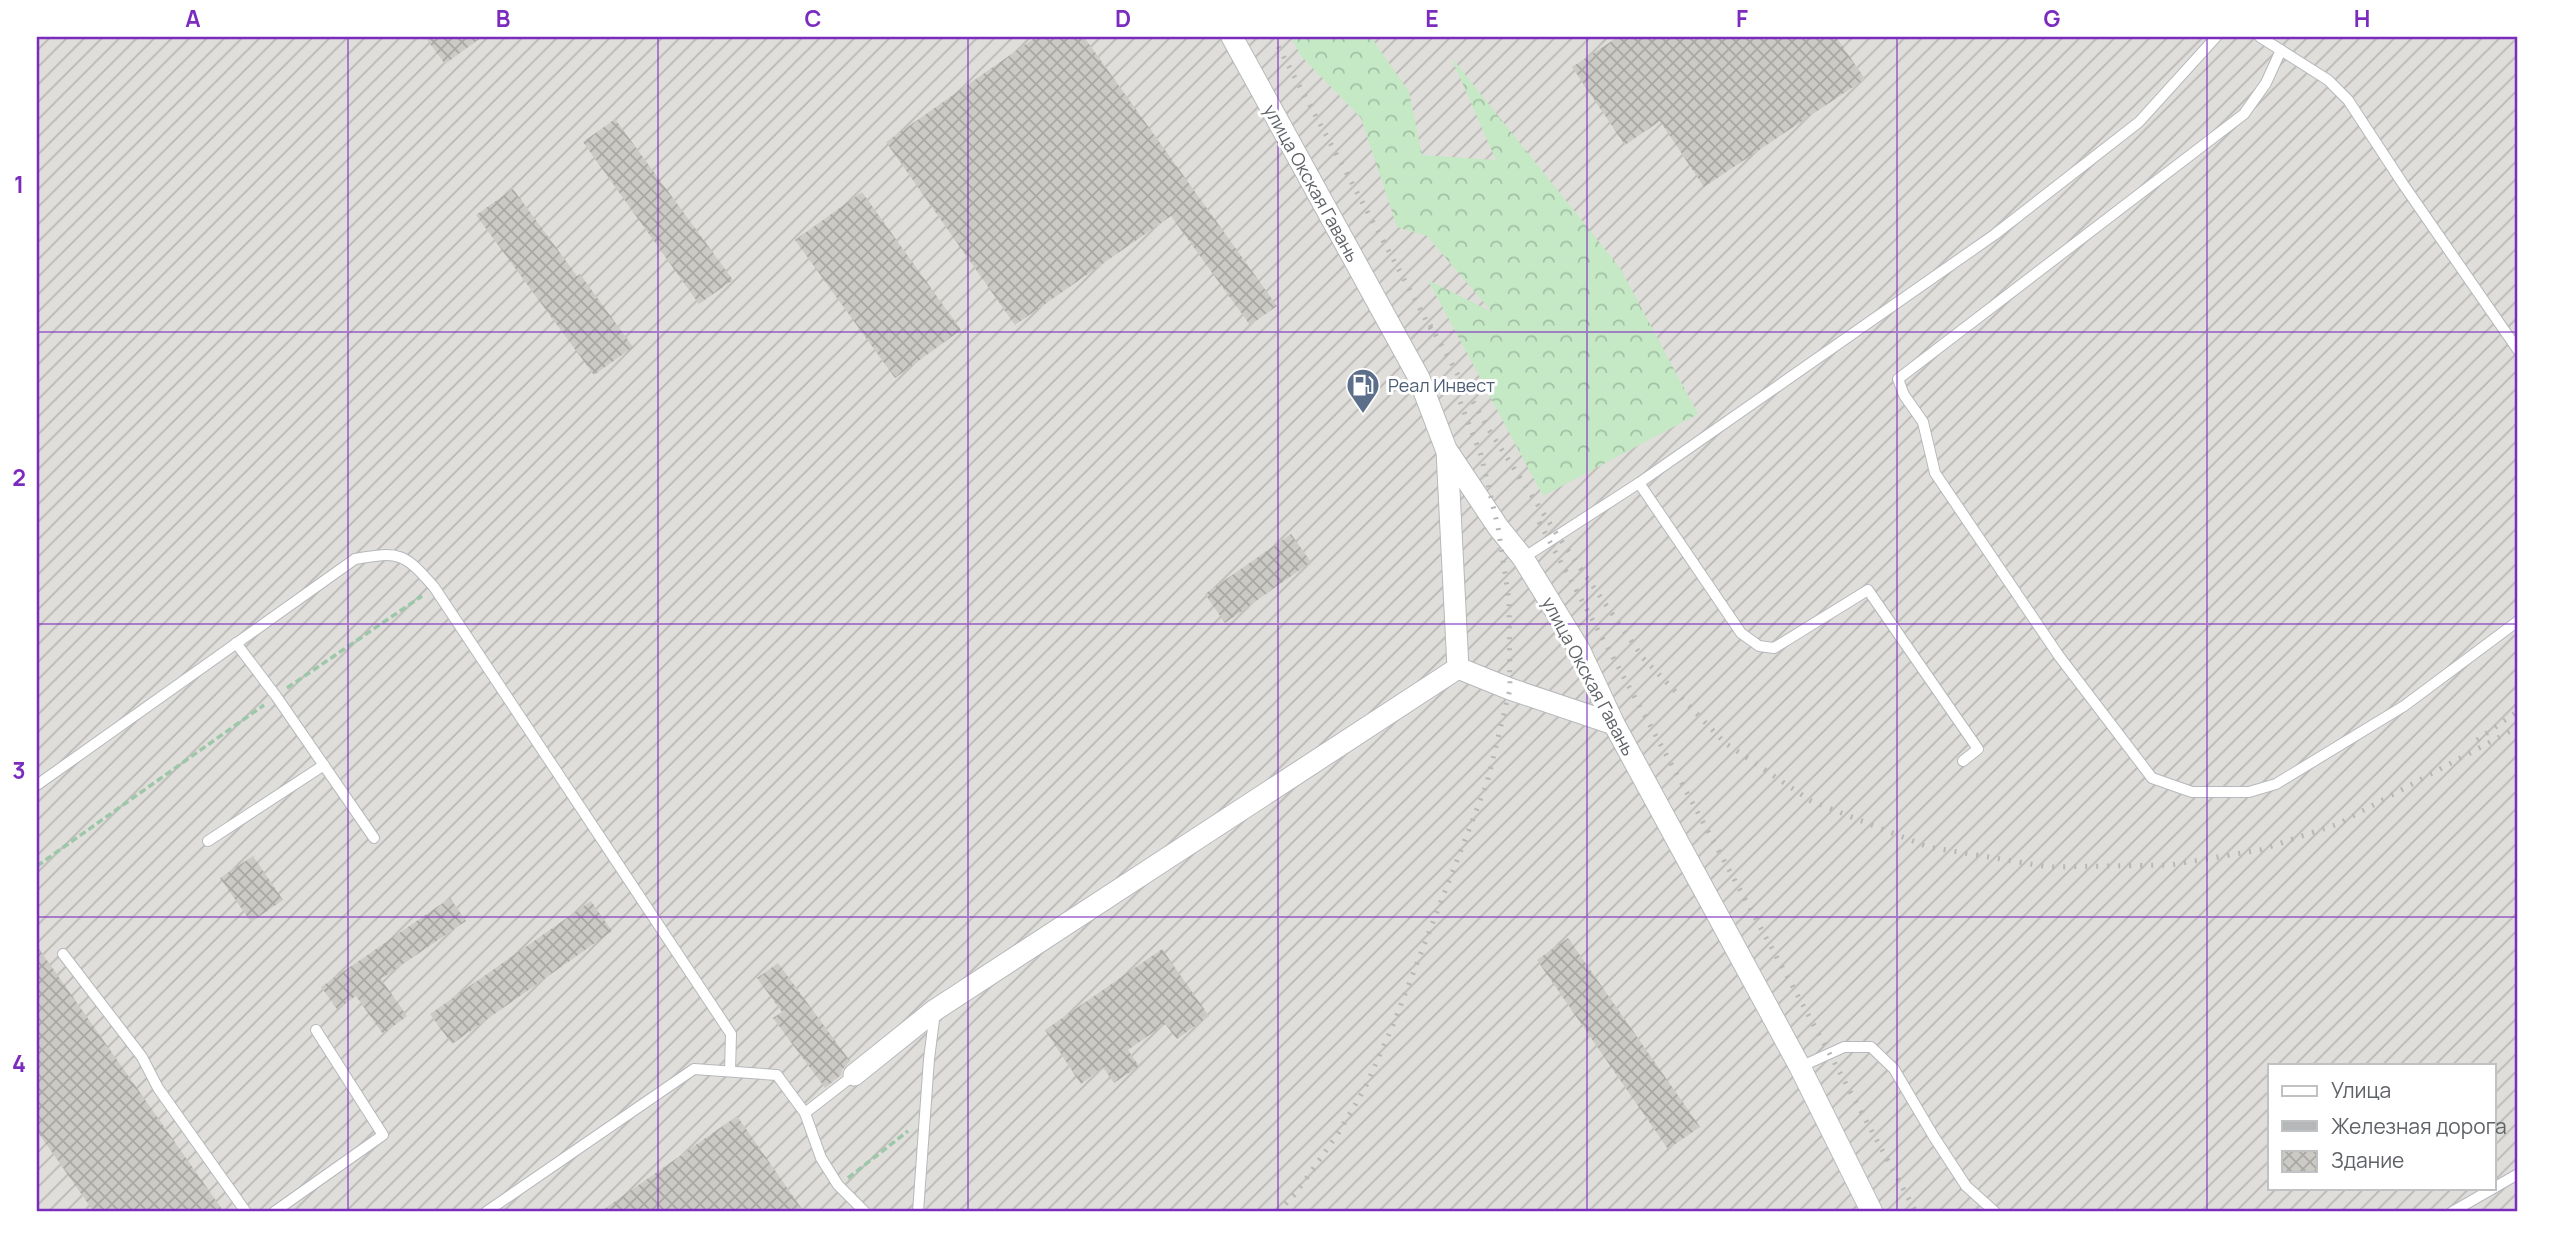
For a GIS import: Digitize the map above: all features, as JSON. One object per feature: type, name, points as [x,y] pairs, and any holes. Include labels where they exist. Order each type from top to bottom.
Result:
[{"type":"street","name":"улица Окская Гавань","points":[[1232,37],[1419,378],[1447,449],[1498,527],[1523,558],[1580,651],[1614,724],[1800,1067],[1872,1212]]},
{"type":"street","points":[[1447,449],[1458,668]]},
{"type":"street","points":[[1458,668],[1510,689],[1614,724]]},
{"type":"street","points":[[854,1076],[935,1010],[1458,668]]},
{"type":"lane","points":[[1523,558],[1639,483],[1994,235],[2139,122],[2216,37]]},
{"type":"lane","points":[[2260,37],[2328,80],[2348,100],[2518,350]]},
{"type":"lane","points":[[2281,50],[2266,83],[2244,114],[1898,379],[1904,395],[1923,422],[1935,473],[2059,656],[2152,778],[2192,792],[2249,792],[2276,784],[2404,706],[2518,621]]},
{"type":"lane","points":[[1639,483],[1741,634],[1759,646],[1774,648],[1868,590],[1978,749],[1964,761]]},
{"type":"lane","points":[[37,785],[355,558],[388,553],[413,563],[435,587],[731,1034],[730,1071]]},
{"type":"lane","points":[[236,643],[374,838]]},
{"type":"lane","points":[[208,841],[324,765]]},
{"type":"lane","points":[[63,954],[142,1057],[158,1088],[246,1212]]},
{"type":"lane","points":[[918,1212],[935,1010]]},
{"type":"lane","points":[[274,1212],[383,1135],[316,1030]]},
{"type":"lane","points":[[1800,1067],[1844,1047],[1871,1047],[1894,1069],[1966,1186],[1995,1212]]},
{"type":"lane","points":[[486,1212],[694,1069],[777,1075],[805,1113],[821,1158],[838,1185],[865,1212]]},
{"type":"lane","points":[[805,1113],[854,1076]]},
{"type":"lane","points":[[2496,1187],[2518,1174]]},
{"type":"lane","points":[[2452,1212],[2490,1190]]},
{"type":"path","points":[[37,866],[435,587]]},
{"type":"path","points":[[838,1185],[925,1118]]},
{"type":"shaded area","points":[[37,37],[2518,37],[2518,1212],[37,1212]]},
{"type":"green space","points":[[1291,37],[1371,37],[1409,92],[1422,155],[1496,160],[1451,57],[1620,268],[1698,414],[1543,496],[1428,280],[1492,312],[1427,236],[1397,227],[1361,118],[1301,56]]},
{"type":"building","points":[[425,37],[482,37],[445,64]]},
{"type":"building","points":[[1036,37],[1084,37],[1277,306],[1250,325],[1171,216],[1015,325],[886,142]]},
{"type":"building","points":[[1618,37],[1836,37],[1865,79],[1704,187],[1660,121],[1625,145],[1572,67]]},
{"type":"building","points":[[615,119],[733,280],[699,304],[583,142]]},
{"type":"building","points":[[513,189],[633,347],[594,375],[476,215]]},
{"type":"building","points":[[862,192],[961,330],[895,378],[795,240]]},
{"type":"building","points":[[1291,534],[1311,562],[1225,623],[1205,594]]},
{"type":"building","points":[[253,856],[283,900],[251,922],[220,878]]},
{"type":"building","points":[[450,898],[466,921],[381,979],[407,1016],[383,1034],[356,996],[337,1009],[321,987]]},
{"type":"building","points":[[591,901],[612,931],[452,1044],[430,1014]]},
{"type":"building","points":[[1568,938],[1700,1127],[1668,1149],[1537,960]]},
{"type":"building","points":[[37,946],[224,1212],[94,1212],[37,1131]]},
{"type":"building","points":[[1162,949],[1209,1016],[1177,1039],[1165,1024],[1128,1050],[1139,1066],[1114,1083],[1103,1067],[1081,1084],[1045,1030]]},
{"type":"building","points":[[778,963],[850,1061],[841,1075],[825,1088],[773,1018],[782,1012],[757,978]]},
{"type":"building","points":[[737,1116],[804,1212],[600,1212]]},
{"type":"railway","points":[[1273,37],[1433,333]]},
{"type":"railway","points":[[1430,325],[1489,430],[1558,536],[1643,658],[1725,743],[1811,801],[1928,847],[2049,867],[2170,865],[2260,850],[2338,824],[2518,727]]},
{"type":"railway","points":[[1278,1212],[1296,1193],[1339,1132],[1365,1088],[1393,1025],[1487,783],[1510,689],[1509,600],[1498,527],[1481,455],[1450,376]]},
{"type":"railway","points":[[1539,522],[1916,1212]]},
{"type":"railway","points":[[2477,740],[2518,711]]},
{"type":"place","name":"Реал Инвест","points":[[1363,415]]}]
